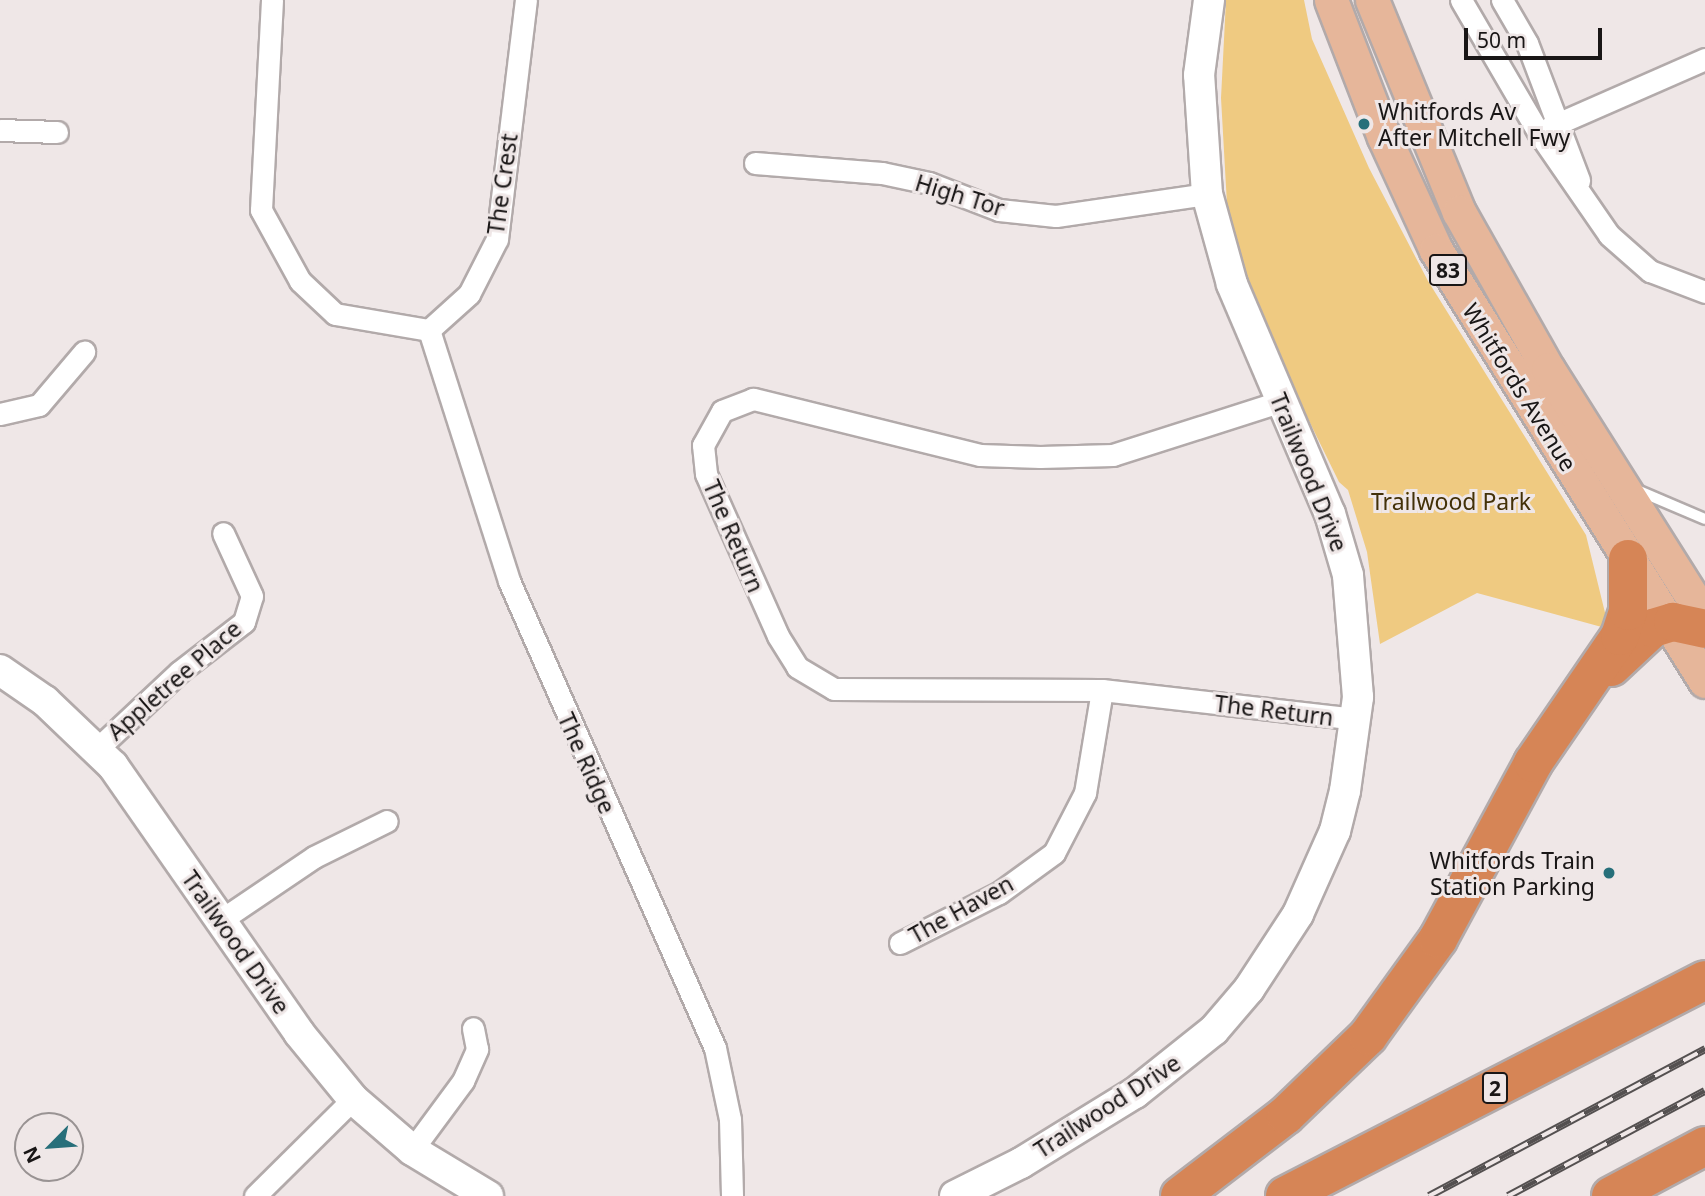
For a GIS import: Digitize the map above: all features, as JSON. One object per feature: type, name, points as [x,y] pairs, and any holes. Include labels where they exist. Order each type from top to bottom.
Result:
[{"type":"highway","points":[[1181,1196],[1286,1115],[1368,1035],[1438,939],[1533,763],[1620,636],[1628,611],[1634,568]]},
{"type":"highway","points":[[1571,705],[1687,616]]},
{"type":"highway","name":"2","points":[[1285,1196],[1705,981]]},
{"type":"highway","points":[[1611,1196],[1705,1146]]},
{"type":"main road","name":"Whitfords Avenue","points":[[1331,0],[1436,250],[1634,568],[1687,616]]},
{"type":"main road","name":"Whitfords Avenue","points":[[1372,0],[1459,212],[1619,482],[1687,616]]},
{"type":"street","points":[[272,0],[261,210],[300,281],[335,314],[429,330]]},
{"type":"street","name":"The Crest","points":[[429,330],[469,294],[497,239],[526,0]]},
{"type":"street","name":"Trailwood Drive","points":[[955,1196],[1021,1163],[1135,1093],[1214,1030],[1250,989],[1298,914],[1335,831],[1356,719],[1357,642],[1348,575],[1330,514],[1232,284],[1207,194],[1199,75],[1209,0]]},
{"type":"street","points":[[1461,0],[1538,132],[1586,202],[1641,265],[1705,292]]},
{"type":"street","points":[[1502,0],[1527,43],[1560,122],[1586,202]]},
{"type":"street","points":[[1538,132],[1705,59]]},
{"type":"street","points":[[0,130],[57,132]]},
{"type":"street","name":"High Tor","points":[[755,163],[883,173],[929,183],[999,210],[1056,216],[1207,194]]},
{"type":"street","name":"The Ridge","points":[[429,330],[509,581],[715,1048],[730,1119],[732,1196]]},
{"type":"street","points":[[0,414],[40,405],[84,352]]},
{"type":"street","name":"The Return","points":[[1282,401],[1113,455],[1040,457],[980,455],[753,399],[722,411],[703,445],[706,474],[778,636],[797,667],[834,689],[1102,690],[1356,719]]},
{"type":"street","name":"Appletree Place","points":[[97,749],[179,672],[244,622],[252,596],[223,533]]},
{"type":"street","name":"Trailwood Drive","points":[[0,670],[46,701],[97,749],[299,1033],[353,1099],[412,1150],[488,1196]]},
{"type":"street","name":"The Haven","points":[[900,943],[999,893],[1054,853],[1085,793],[1102,690]]},
{"type":"street","points":[[221,920],[314,857],[387,821]]},
{"type":"street","points":[[412,1150],[463,1081],[477,1049],[473,1028]]},
{"type":"street","points":[[255,1196],[353,1099]]},
{"type":"lane","points":[[1619,482],[1705,519]]},
{"type":"green space","name":"Trailwood Park","points":[[1226,0],[1304,0],[1312,39],[1369,168],[1428,281],[1586,535],[1609,629],[1477,593],[1380,644],[1367,552],[1348,490],[1339,482],[1265,331],[1228,222],[1221,98]]},
{"type":"railway","points":[[1429,1196],[1705,1049]]},
{"type":"railway","points":[[1508,1196],[1705,1091]]},
{"type":"place","name":"Whitfords Av After Mitchell Fwy","points":[[1364,124]]},
{"type":"place","name":"Whitfords Train Station Parking","points":[[1609,873]]}]
